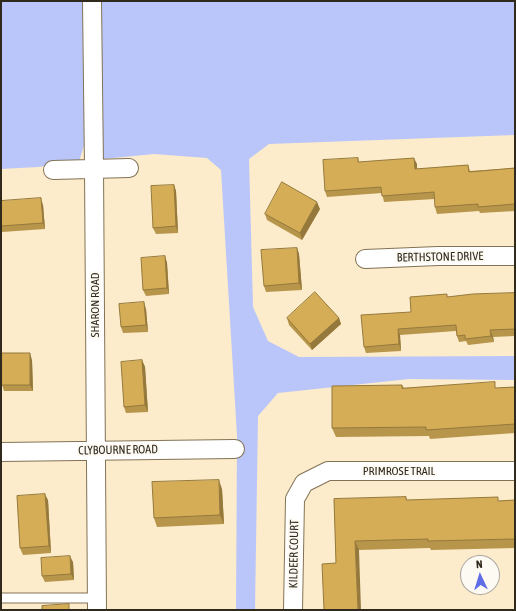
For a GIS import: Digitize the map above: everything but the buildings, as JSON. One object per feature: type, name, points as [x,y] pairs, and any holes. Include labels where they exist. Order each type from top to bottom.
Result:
[{"type":"street","name":"SHARON ROAD","points":[[92,1],[96,604]]},
{"type":"street","points":[[53,170],[129,168]]},
{"type":"street","name":"BERTHSTONE DRIVE","points":[[365,259],[438,256],[515,256]]},
{"type":"street","name":"CLYBOURNE ROAD","points":[[1,452],[235,449]]},
{"type":"street","name":"PRIMROSE TRAIL","points":[[295,499],[304,482],[328,471],[515,471]]},
{"type":"street","name":"KILDEER COURT","points":[[293,610],[295,499]]},
{"type":"lane","points":[[1,598],[96,604]]},
{"type":"shaded area","points":[[1,1],[83,1],[85,142],[79,162],[38,167],[1,169]]},
{"type":"shaded area","points":[[100,1],[515,1],[515,135],[269,144],[249,159],[253,307],[268,341],[299,357],[515,356],[515,380],[409,379],[278,393],[258,416],[255,610],[236,610],[237,436],[221,170],[207,158],[154,154],[103,159]]}]
